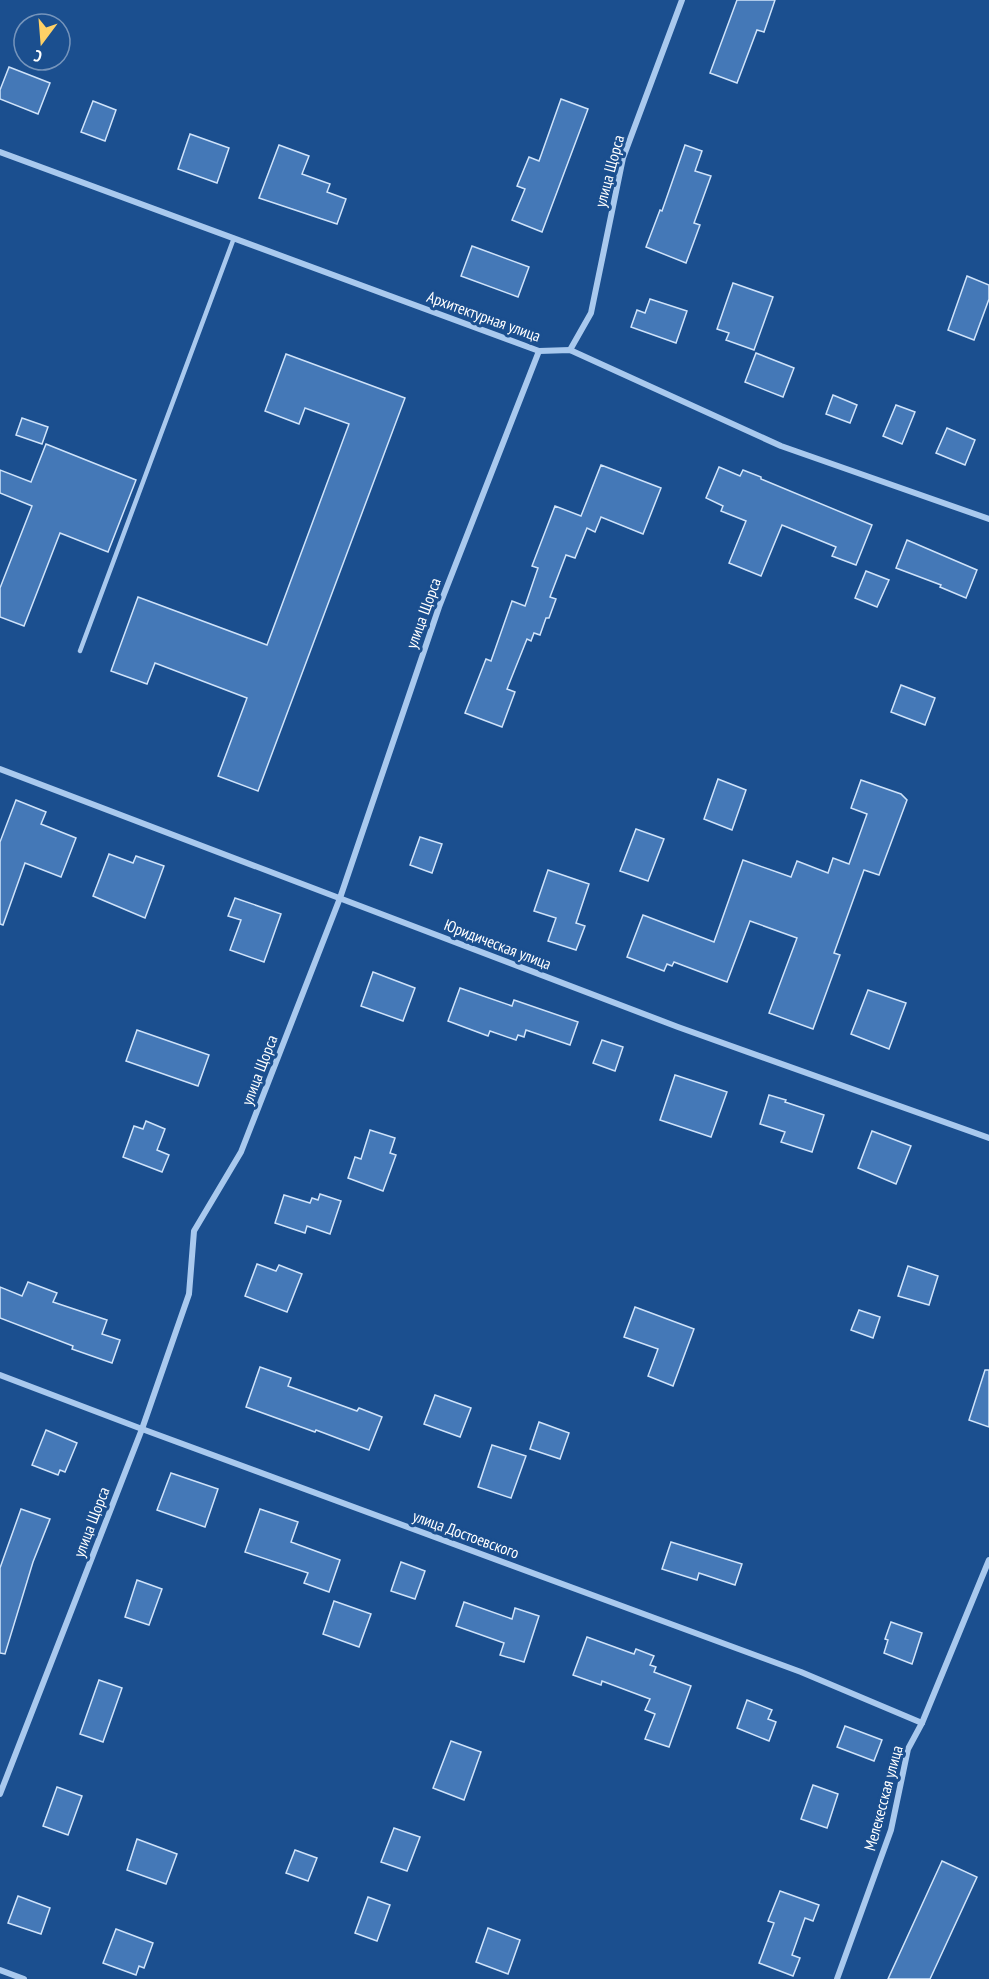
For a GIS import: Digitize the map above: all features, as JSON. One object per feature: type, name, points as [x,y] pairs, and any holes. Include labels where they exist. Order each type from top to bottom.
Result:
[{"type":"street","name":"улица Щорса","points":[[570,350],[591,314],[623,158],[682,0]]},
{"type":"street","name":"Архитектурная улица","points":[[0,152],[539,351],[570,350],[781,446],[989,519]]},
{"type":"street","name":"улица Щорса","points":[[0,1794],[142,1429],[189,1294],[194,1231],[242,1152],[340,898],[439,607],[539,351]]},
{"type":"street","name":"Юридическая улица","points":[[0,769],[678,1027],[989,1138]]},
{"type":"street","name":"улица Достоевского","points":[[0,1375],[790,1668],[922,1722]]},
{"type":"street","name":"Мелекесская улица","points":[[837,1979],[891,1830],[908,1749],[922,1722],[989,1560]]},
{"type":"street","points":[[0,1970],[24,1979]]},
{"type":"lane","points":[[80,651],[234,238]]},
{"type":"building","points":[[737,0],[775,0],[764,32],[757,30],[737,83],[710,73]]},
{"type":"building","points":[[9,67],[12,68],[12,72],[22,72],[50,83],[38,114],[0,99],[0,90]]},
{"type":"building","points":[[561,99],[588,109],[542,232],[512,220],[525,189],[517,186],[529,157],[539,161]]},
{"type":"building","points":[[93,101],[116,110],[105,141],[81,132]]},
{"type":"building","points":[[190,134],[229,148],[217,183],[178,169]]},
{"type":"building","points":[[279,145],[309,156],[302,174],[330,184],[327,192],[346,199],[337,224],[259,198]]},
{"type":"building","points":[[685,145],[702,151],[695,171],[711,176],[694,223],[700,225],[686,263],[646,247],[660,210],[662,211]]},
{"type":"building","points":[[472,246],[529,267],[518,297],[461,276]]},
{"type":"building","points":[[967,276],[989,285],[989,299],[974,340],[948,330]]},
{"type":"building","points":[[733,283],[773,297],[754,350],[726,340],[729,333],[717,329]]},
{"type":"building","points":[[650,299],[687,311],[676,343],[631,327],[637,310],[645,313]]},
{"type":"building","points":[[756,353],[794,368],[783,397],[745,382]]},
{"type":"building","points":[[286,354],[405,398],[258,791],[218,776],[247,698],[155,663],[147,684],[111,671],[138,597],[267,645],[349,424],[305,408],[299,424],[265,411]]},
{"type":"building","points":[[833,395],[857,405],[850,423],[826,414]]},
{"type":"building","points":[[896,405],[915,412],[902,444],[883,436]]},
{"type":"building","points":[[22,418],[48,427],[42,444],[16,435]]},
{"type":"building","points":[[947,428],[975,440],[965,465],[936,453]]},
{"type":"building","points":[[46,444],[136,480],[108,552],[60,533],[24,626],[0,617],[0,588],[32,506],[0,493],[0,470],[31,482]]},
{"type":"building","points":[[601,465],[661,488],[643,534],[601,517],[595,532],[587,528],[575,558],[566,555],[550,597],[556,599],[540,635],[534,633],[531,641],[527,639],[507,689],[515,692],[502,727],[465,713],[486,659],[491,661],[512,601],[525,606],[538,568],[532,566],[555,506],[581,516]]},
{"type":"building","points":[[719,467],[740,476],[743,470],[872,525],[856,565],[832,556],[836,547],[782,525],[761,576],[729,563],[746,521],[721,511],[723,506],[706,498]]},
{"type":"building","points":[[907,540],[977,570],[966,598],[940,587],[941,585],[896,568]]},
{"type":"building","points":[[866,571],[889,580],[877,607],[855,598]]},
{"type":"building","points":[[901,685],[935,698],[925,725],[891,712]]},
{"type":"building","points":[[718,779],[746,790],[732,830],[704,819]]},
{"type":"building","points":[[861,780],[901,794],[907,800],[879,875],[864,870],[834,953],[840,955],[813,1029],[769,1013],[797,938],[750,921],[727,982],[674,962],[672,966],[667,964],[664,971],[627,957],[643,915],[714,942],[743,860],[791,877],[797,861],[828,873],[833,858],[849,864],[867,814],[851,808]]},
{"type":"building","points":[[16,800],[46,812],[41,824],[76,838],[61,877],[25,863],[3,925],[0,924],[0,842]]},
{"type":"building","points":[[636,829],[664,839],[648,881],[620,871]]},
{"type":"building","points":[[420,837],[442,844],[432,873],[410,865]]},
{"type":"building","points":[[109,854],[133,863],[136,856],[164,866],[145,918],[93,896]]},
{"type":"building","points":[[548,870],[589,884],[576,923],[585,926],[576,950],[548,941],[556,918],[534,911]]},
{"type":"building","points":[[235,898],[281,914],[264,962],[230,950],[241,920],[228,916]]},
{"type":"building","points":[[373,972],[415,988],[403,1021],[361,1006]]},
{"type":"building","points":[[460,988],[512,1006],[514,1000],[578,1022],[570,1045],[526,1030],[524,1037],[518,1035],[516,1040],[490,1031],[488,1036],[448,1021]]},
{"type":"building","points":[[868,990],[906,1003],[889,1049],[851,1034]]},
{"type":"building","points":[[137,1030],[209,1055],[198,1086],[126,1061]]},
{"type":"building","points":[[602,1040],[623,1047],[615,1071],[593,1063]]},
{"type":"building","points":[[675,1075],[727,1092],[711,1137],[660,1120]]},
{"type":"building","points":[[769,1095],[824,1115],[812,1152],[781,1142],[785,1132],[760,1124]]},
{"type":"building","points":[[146,1121],[165,1129],[157,1150],[169,1155],[162,1172],[123,1157],[134,1126],[143,1129]]},
{"type":"building","points":[[370,1130],[395,1138],[390,1153],[396,1155],[383,1191],[348,1178],[355,1157],[361,1159]]},
{"type":"building","points":[[872,1131],[911,1146],[896,1184],[858,1168]]},
{"type":"building","points":[[320,1194],[341,1201],[330,1234],[307,1226],[305,1233],[275,1223],[284,1195],[310,1203],[312,1198],[318,1200]]},
{"type":"building","points":[[257,1264],[276,1271],[279,1265],[302,1274],[287,1312],[245,1296]]},
{"type":"building","points":[[908,1266],[938,1276],[929,1305],[898,1296]]},
{"type":"building","points":[[28,1282],[57,1293],[53,1302],[107,1320],[102,1334],[120,1340],[112,1363],[72,1349],[73,1346],[0,1318],[0,1287],[22,1296]]},
{"type":"building","points":[[635,1307],[694,1329],[673,1386],[648,1376],[658,1349],[624,1337]]},
{"type":"building","points":[[859,1310],[880,1317],[873,1338],[851,1330]]},
{"type":"building","points":[[260,1367],[291,1378],[288,1386],[357,1411],[359,1408],[382,1417],[369,1450],[246,1407]]},
{"type":"building","points":[[985,1370],[989,1370],[989,1427],[969,1420]]},
{"type":"building","points":[[435,1395],[471,1408],[460,1437],[424,1424]]},
{"type":"building","points":[[539,1422],[569,1433],[560,1459],[530,1449]]},
{"type":"building","points":[[46,1430],[77,1443],[65,1472],[60,1470],[58,1475],[32,1465]]},
{"type":"building","points":[[492,1445],[526,1456],[511,1498],[478,1487]]},
{"type":"building","points":[[171,1473],[218,1489],[205,1527],[157,1510]]},
{"type":"building","points":[[21,1509],[50,1519],[33,1562],[5,1654],[0,1653],[0,1568]]},
{"type":"building","points":[[260,1509],[298,1522],[291,1542],[340,1560],[329,1592],[304,1583],[308,1573],[245,1552]]},
{"type":"building","points":[[671,1542],[742,1564],[735,1585],[699,1573],[697,1580],[662,1569]]},
{"type":"building","points":[[401,1562],[425,1571],[415,1599],[391,1591]]},
{"type":"building","points":[[137,1580],[162,1589],[149,1625],[125,1617]]},
{"type":"building","points":[[334,1601],[371,1614],[359,1647],[323,1634]]},
{"type":"building","points":[[464,1602],[512,1619],[515,1608],[539,1616],[524,1662],[500,1655],[504,1643],[456,1626]]},
{"type":"building","points":[[891,1622],[922,1633],[912,1664],[884,1653],[888,1640],[885,1639]]},
{"type":"building","points":[[587,1637],[634,1654],[636,1649],[654,1656],[650,1665],[656,1667],[654,1672],[691,1686],[669,1747],[645,1739],[655,1714],[645,1710],[650,1699],[602,1681],[601,1685],[573,1675]]},
{"type":"building","points":[[99,1680],[122,1688],[103,1742],[80,1734]]},
{"type":"building","points":[[747,1700],[772,1710],[768,1719],[776,1722],[769,1741],[737,1728]]},
{"type":"building","points":[[845,1726],[882,1740],[874,1761],[837,1747]]},
{"type":"building","points":[[451,1741],[481,1752],[464,1800],[433,1788]]},
{"type":"building","points":[[813,1785],[838,1794],[827,1828],[801,1819]]},
{"type":"building","points":[[57,1787],[82,1796],[68,1835],[43,1826]]},
{"type":"building","points":[[394,1828],[420,1837],[407,1871],[381,1862]]},
{"type":"building","points":[[137,1839],[177,1854],[166,1884],[127,1870]]},
{"type":"building","points":[[295,1850],[317,1858],[308,1881],[286,1873]]},
{"type":"building","points":[[942,1861],[977,1877],[930,1979],[888,1979]]},
{"type":"building","points":[[780,1891],[819,1905],[813,1921],[805,1918],[792,1955],[800,1958],[793,1976],[759,1963],[774,1923],[768,1921]]},
{"type":"building","points":[[18,1896],[50,1908],[41,1934],[8,1923]]},
{"type":"building","points":[[368,1897],[390,1905],[377,1941],[355,1933]]},
{"type":"building","points":[[488,1928],[520,1940],[508,1974],[476,1962]]},
{"type":"building","points":[[116,1929],[153,1943],[144,1968],[139,1966],[136,1975],[103,1963]]}]
